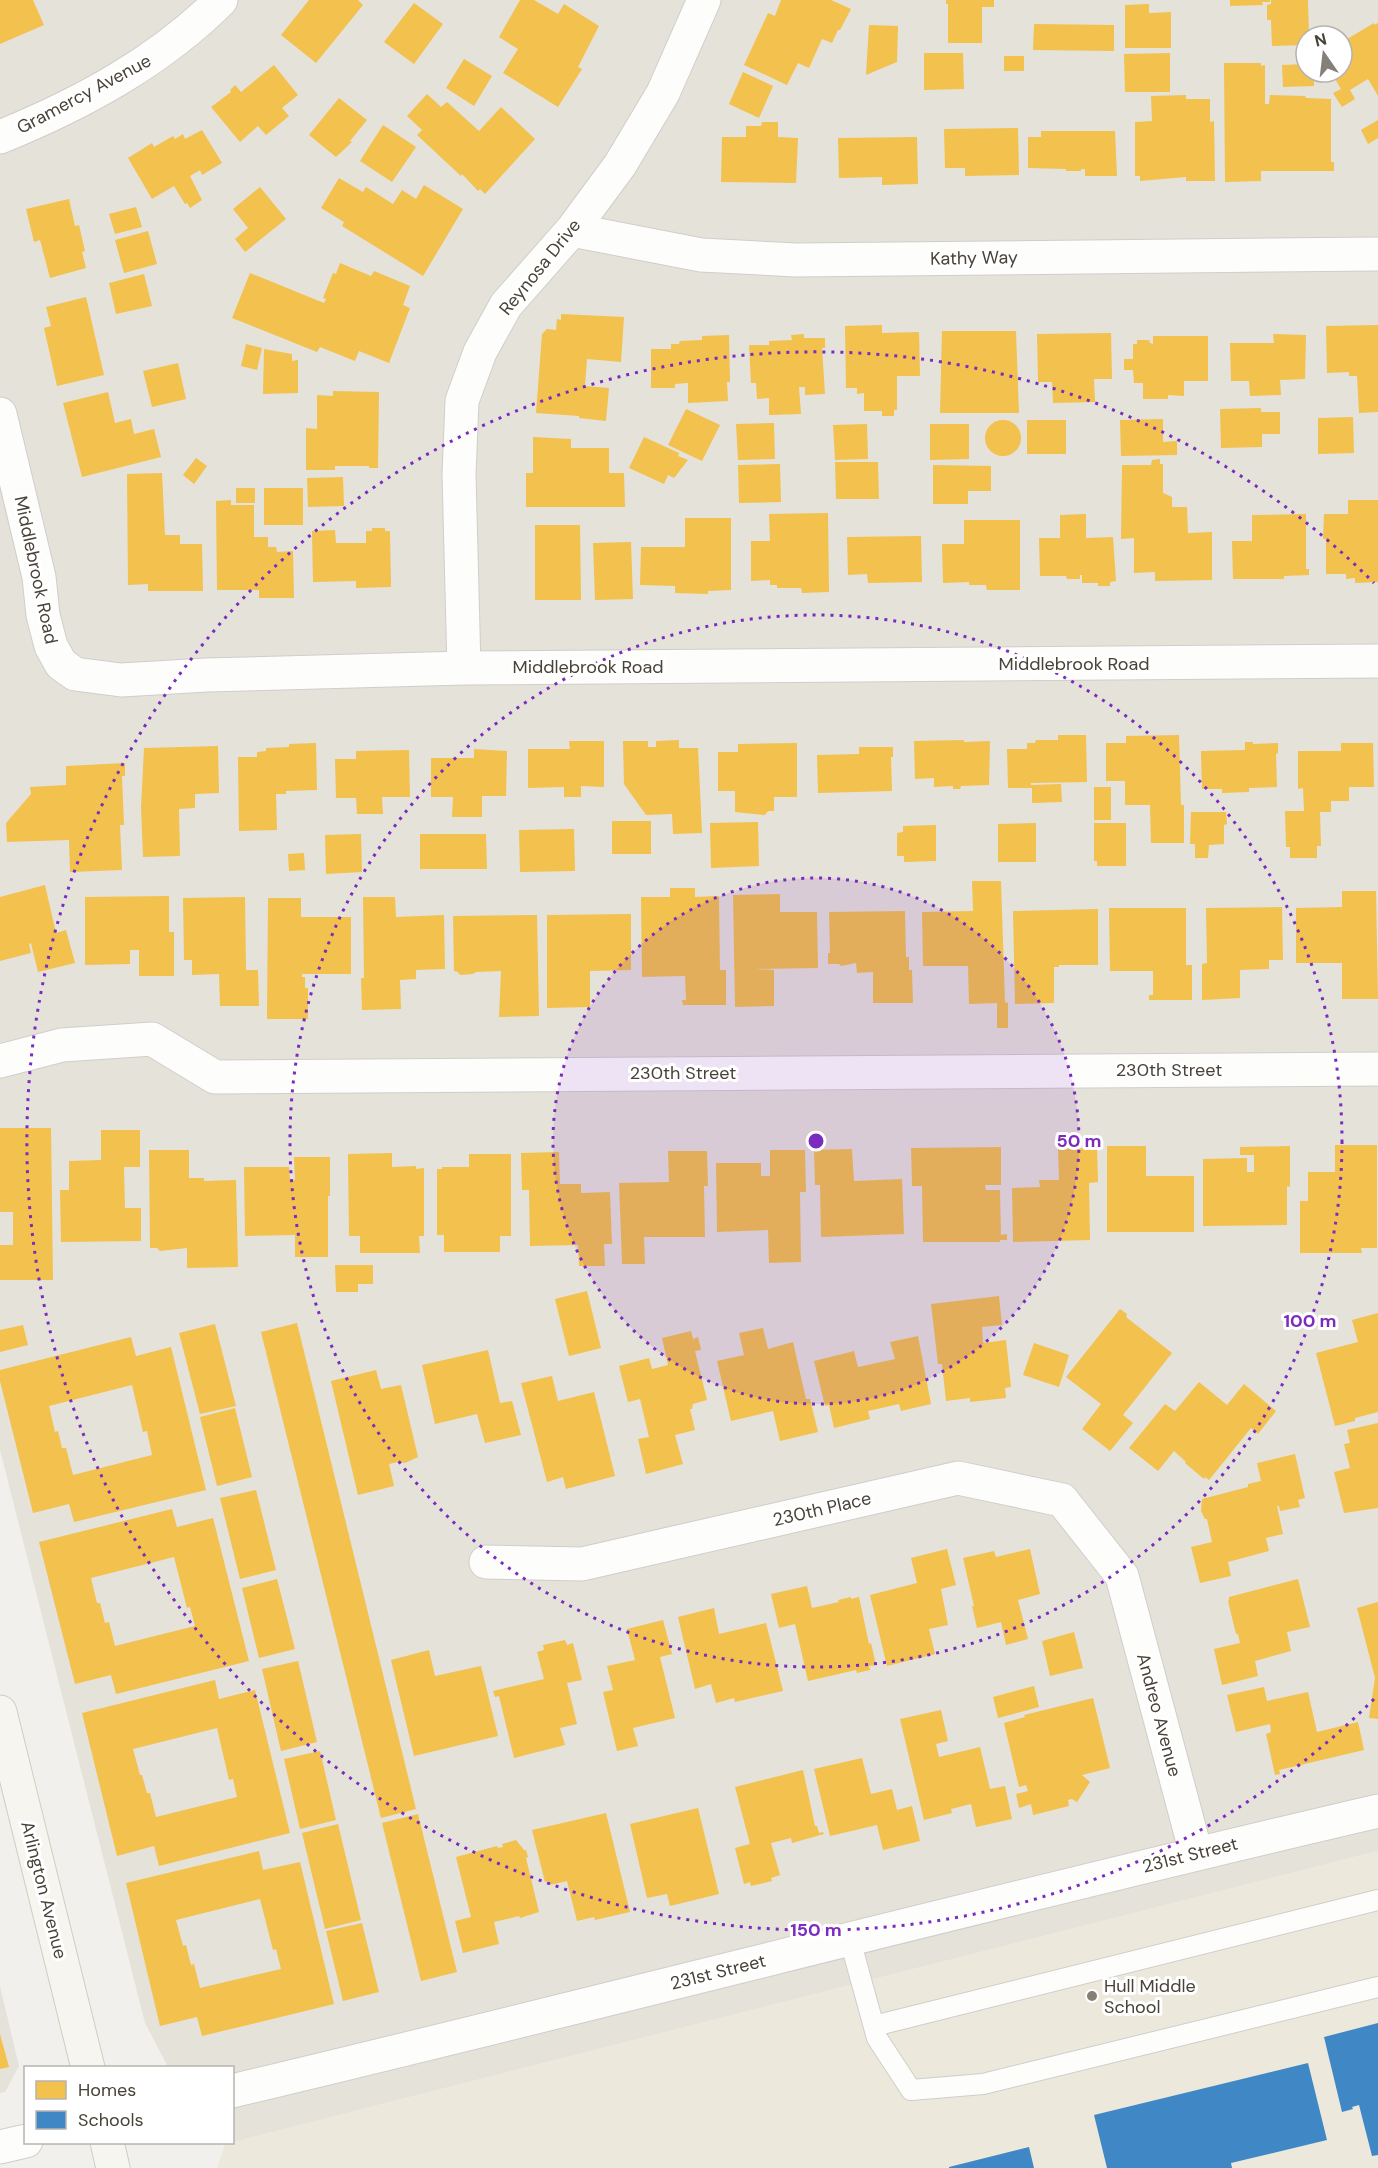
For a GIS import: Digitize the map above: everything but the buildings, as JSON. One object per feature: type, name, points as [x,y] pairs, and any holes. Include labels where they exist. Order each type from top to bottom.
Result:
[{"type":"main road","name":"Arlington Avenue","points":[[0,1712],[5,1755],[88,2066]]},
{"type":"main road","points":[[107,2144],[113,2168]]},
{"type":"street","name":"Gramercy Avenue","points":[[0,137],[45,119],[141,67],[194,27],[221,0]]},
{"type":"street","name":"Reynosa Drive","points":[[464,668],[459,474],[462,401],[480,352],[506,305],[572,230],[620,165],[663,93],[704,0]]},
{"type":"street","name":"Kathy Way","points":[[572,230],[701,255],[796,260],[1378,254]]},
{"type":"street","name":"Middlebrook Road","points":[[0,414],[39,577],[43,615],[51,646],[61,664],[75,674],[121,680],[207,675],[464,668],[1378,661]]},
{"type":"street","name":"230th Street","points":[[0,1060],[62,1045],[152,1039],[215,1077],[1378,1069]]},
{"type":"street","name":"230th Place","points":[[486,1562],[582,1564],[958,1478],[1062,1500],[1122,1576]]},
{"type":"street","name":"Andreo Avenue","points":[[1122,1576],[1196,1854]]},
{"type":"street","name":"231st Street","points":[[234,2091],[1378,1811]]},
{"type":"street","points":[[0,2147],[24,2141]]},
{"type":"lane","points":[[874,2026],[1378,1900]]},
{"type":"lane","points":[[850,1940],[877,2038],[911,2090],[983,2084],[1378,1987]]},
{"type":"shaded area","points":[[0,0],[1378,0],[1378,1851],[234,2142],[234,2066],[167,2066],[145,2023],[0,1450]]},
{"type":"shaded area","name":"Hull Middle School","points":[[1378,1851],[1378,2168],[217,2168],[225,2144],[234,2144],[234,2142]]},
{"type":"shaded area","points":[[0,1986],[19,2066],[5,2092],[0,2093]]},
{"type":"place","name":"Hull Middle School","points":[[1092,1996]]}]
